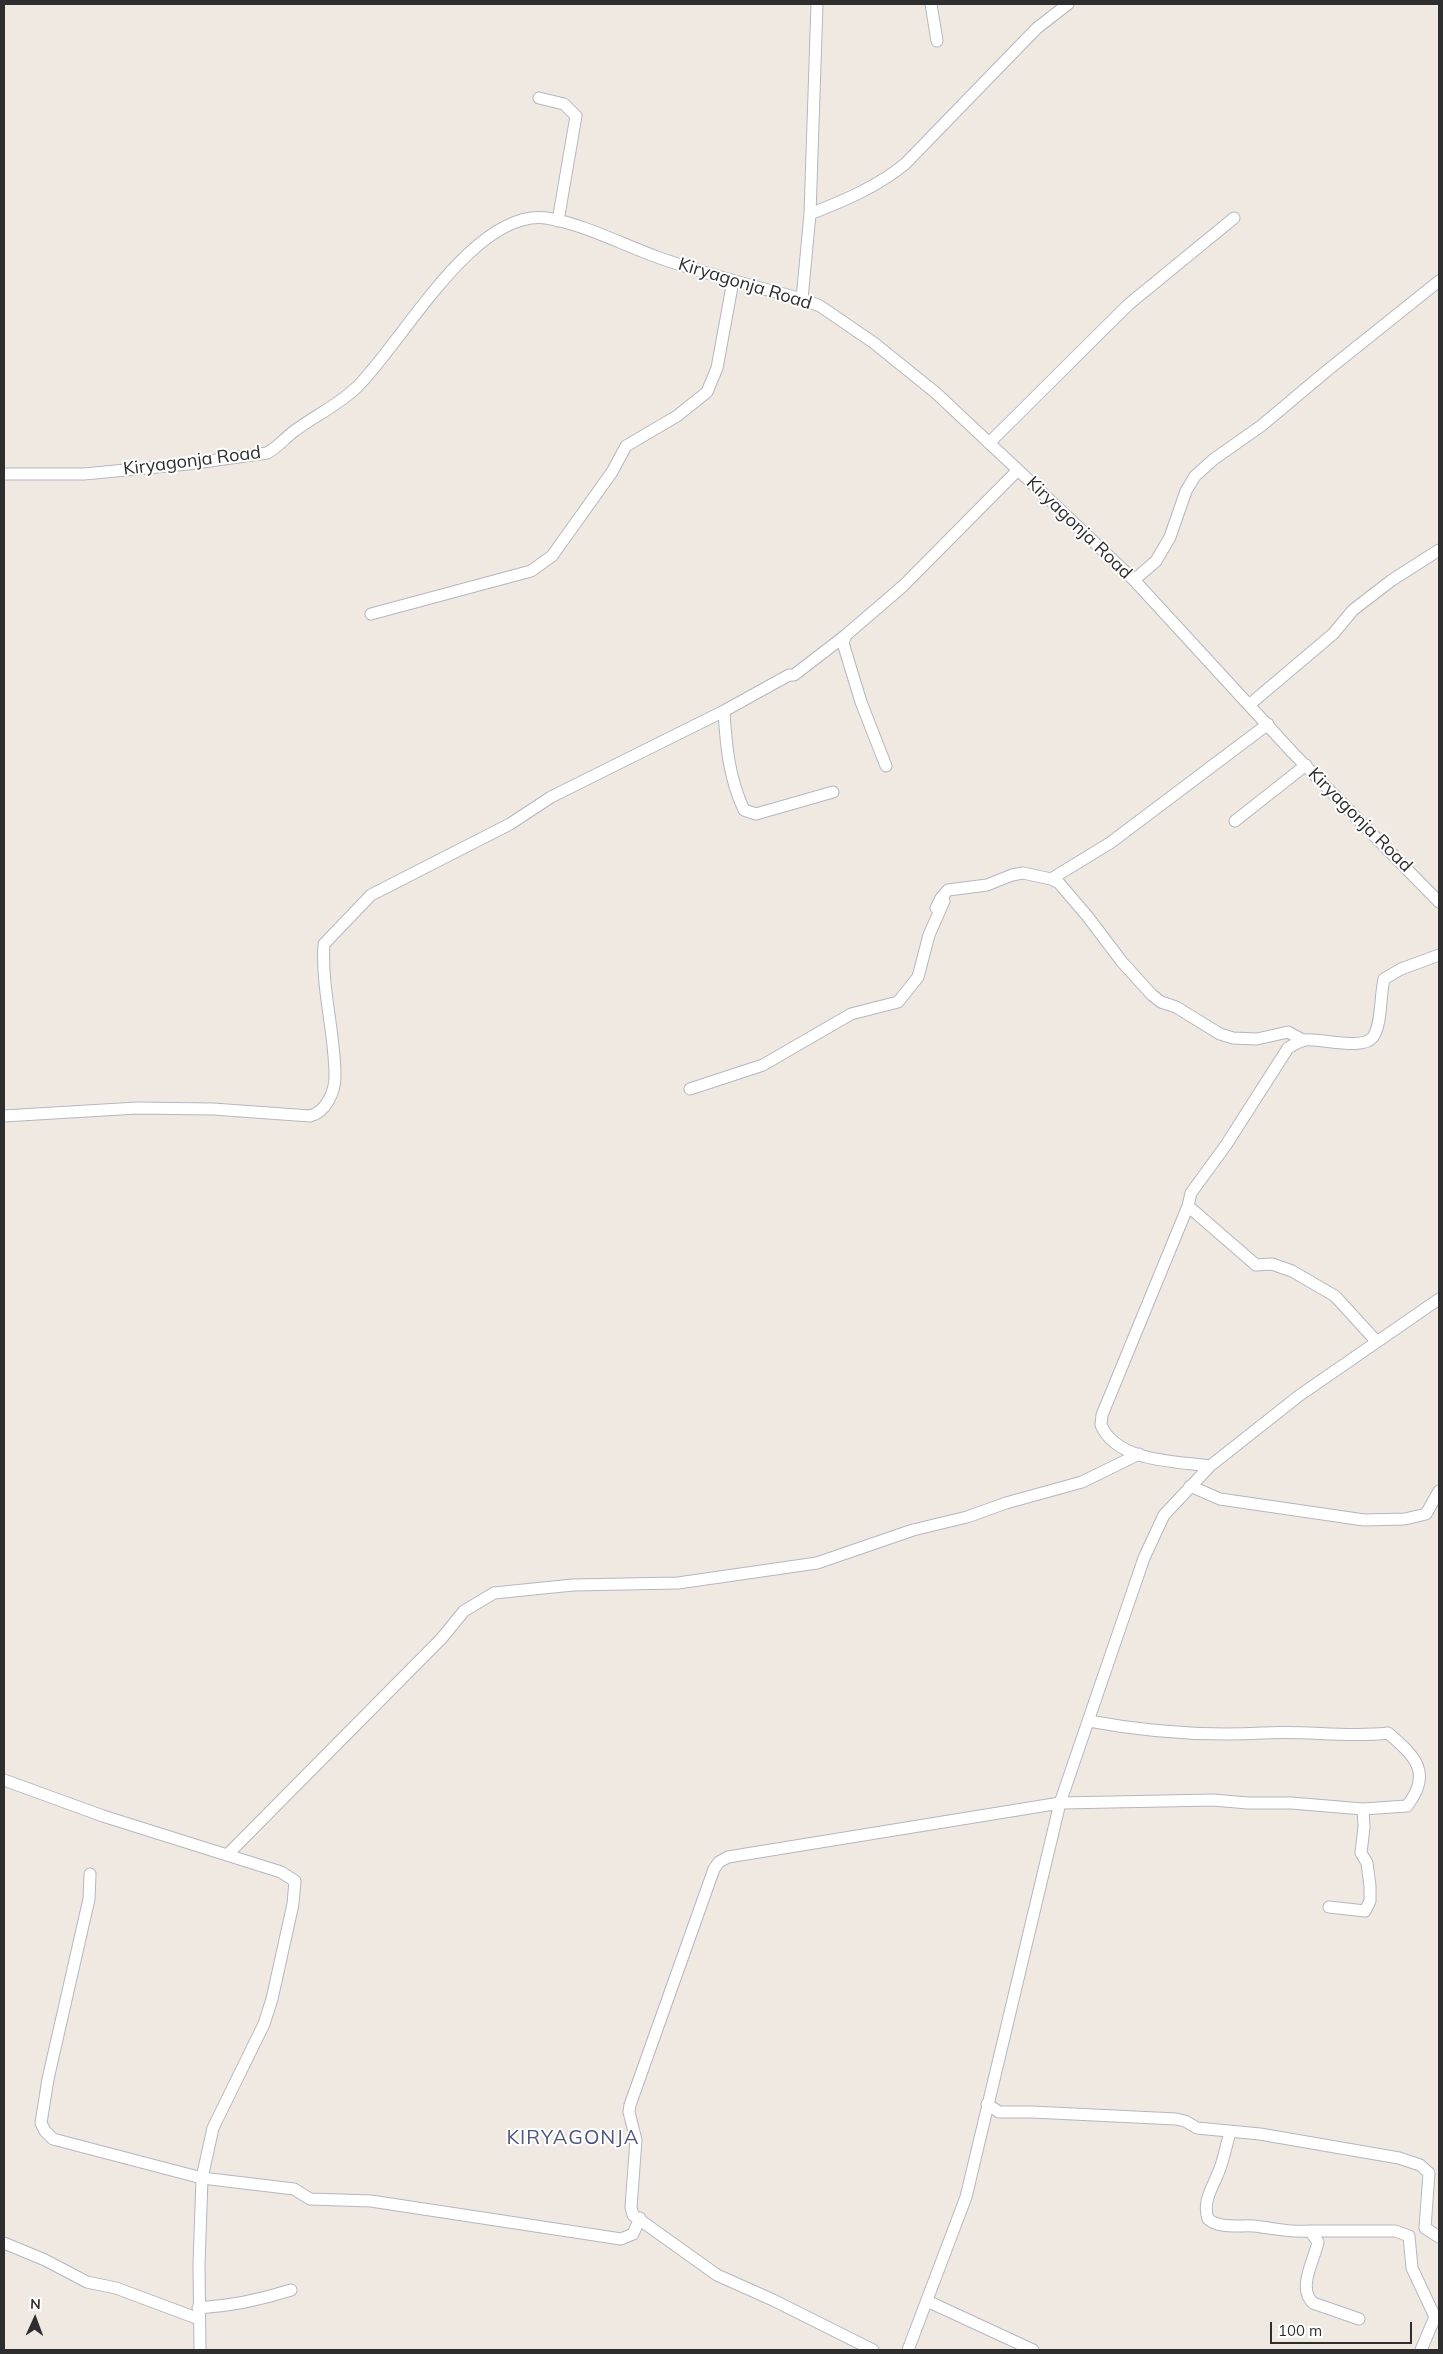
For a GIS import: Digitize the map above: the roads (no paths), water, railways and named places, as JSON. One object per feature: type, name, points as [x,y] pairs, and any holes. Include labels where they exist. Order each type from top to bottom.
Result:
[{"type":"street","points":[[802,299],[810,214],[817,4]]},
{"type":"street","points":[[931,4],[937,41]]},
{"type":"street","points":[[810,214],[839,203],[880,182],[905,164],[1037,28],[1068,4]]},
{"type":"street","points":[[540,98],[564,104],[576,116],[558,221]]},
{"type":"street","name":"Kiryagonja Road","points":[[4,474],[84,474],[188,464],[267,453],[292,432],[356,388],[410,320],[472,250],[495,232],[521,220],[544,218],[558,221],[658,257],[733,281],[802,299],[820,306],[874,343],[936,393],[1134,580],[1249,705],[1439,902]]},
{"type":"street","points":[[989,443],[1129,304],[1234,218]]},
{"type":"street","points":[[371,614],[531,571],[552,556],[612,472],[626,446],[677,416],[707,392],[717,368],[733,281]]},
{"type":"street","points":[[1134,580],[1156,560],[1170,537],[1186,491],[1195,476],[1214,459],[1268,421],[1329,368],[1439,282]]},
{"type":"street","points":[[4,1116],[137,1108],[212,1110],[301,1116],[318,1114],[328,1102],[335,1077],[324,944],[371,895],[510,824],[551,797],[724,711],[788,675],[799,672],[903,586],[1018,470]]},
{"type":"street","points":[[1249,705],[1333,634],[1354,610],[1392,580],[1439,550]]},
{"type":"street","points":[[846,635],[843,643],[859,694],[886,766]]},
{"type":"street","points":[[724,711],[727,753],[736,792],[744,810],[756,814],[833,792]]},
{"type":"street","points":[[1052,879],[1110,843],[1268,724]]},
{"type":"street","points":[[1235,821],[1306,765]]},
{"type":"street","points":[[936,908],[948,890],[987,886],[1012,875],[1023,874],[1052,879],[1059,883],[1105,938],[1122,962],[1152,995],[1161,1002],[1176,1007],[1220,1034],[1233,1038],[1257,1038],[1288,1032],[1304,1040],[1358,1044],[1369,1040],[1374,1036],[1377,1025],[1384,979],[1401,969],[1439,955]]},
{"type":"street","points":[[690,1089],[763,1065],[850,1014],[898,1002],[918,977],[929,935],[948,890]]},
{"type":"street","points":[[1210,1466],[1139,1454],[1112,1442],[1105,1435],[1101,1425],[1102,1415],[1188,1206],[1191,1193],[1226,1145],[1288,1048],[1304,1040]]},
{"type":"street","points":[[1188,1206],[1256,1265],[1272,1264],[1292,1271],[1335,1296],[1377,1342]]},
{"type":"street","points":[[908,2350],[966,2197],[1061,1803],[1144,1558],[1164,1516],[1210,1466],[1300,1395],[1439,1299]]},
{"type":"street","points":[[228,1854],[441,1639],[464,1611],[494,1593],[573,1585],[678,1583],[817,1563],[914,1530],[967,1517],[1006,1503],[1082,1482],[1139,1454]]},
{"type":"street","points":[[1190,1486],[1220,1499],[1364,1520],[1405,1519],[1426,1514],[1439,1491]]},
{"type":"street","points":[[873,2350],[718,2275],[640,2218],[633,2215],[631,2207],[636,2140],[629,2112],[630,2105],[714,1869],[719,1862],[728,1857],[1061,1803],[1213,1800],[1248,1803],[1292,1803],[1363,1809],[1407,1806],[1420,1784],[1419,1767],[1406,1748],[1388,1733],[1366,1735],[1261,1732],[1202,1735],[1135,1730],[1089,1721]]},
{"type":"street","points":[[4,1780],[103,1816],[228,1854],[290,1876],[295,1881],[296,1889],[272,1999],[264,2024],[213,2128],[202,2178],[200,2350]]},
{"type":"street","points":[[1329,1907],[1364,1911],[1370,1901],[1367,1863],[1362,1853],[1363,1809]]},
{"type":"street","points":[[90,1874],[89,1899],[48,2079],[42,2127],[59,2141],[202,2178],[289,2188],[310,2199],[371,2201],[621,2239],[634,2234],[640,2218]]},
{"type":"street","points":[[987,2104],[999,2112],[1176,2119],[1185,2121],[1197,2128],[1230,2133],[1260,2134],[1399,2158],[1420,2165],[1429,2173],[1425,2228],[1439,2238]]},
{"type":"street","points":[[1230,2133],[1220,2170],[1206,2199],[1205,2212],[1208,2219],[1222,2225],[1254,2226],[1296,2233],[1310,2231],[1395,2231],[1409,2236],[1412,2268],[1435,2317],[1420,2350]]},
{"type":"street","points":[[1310,2231],[1316,2236],[1318,2242],[1305,2288],[1307,2298],[1313,2303],[1359,2319]]},
{"type":"street","points":[[4,2243],[45,2260],[87,2282],[116,2288],[199,2313],[260,2300],[291,2290]]},
{"type":"street","points":[[927,2302],[1033,2350]]},
{"type":"district","name":"KIRYAGONJA","points":[[573,2138]]}]
